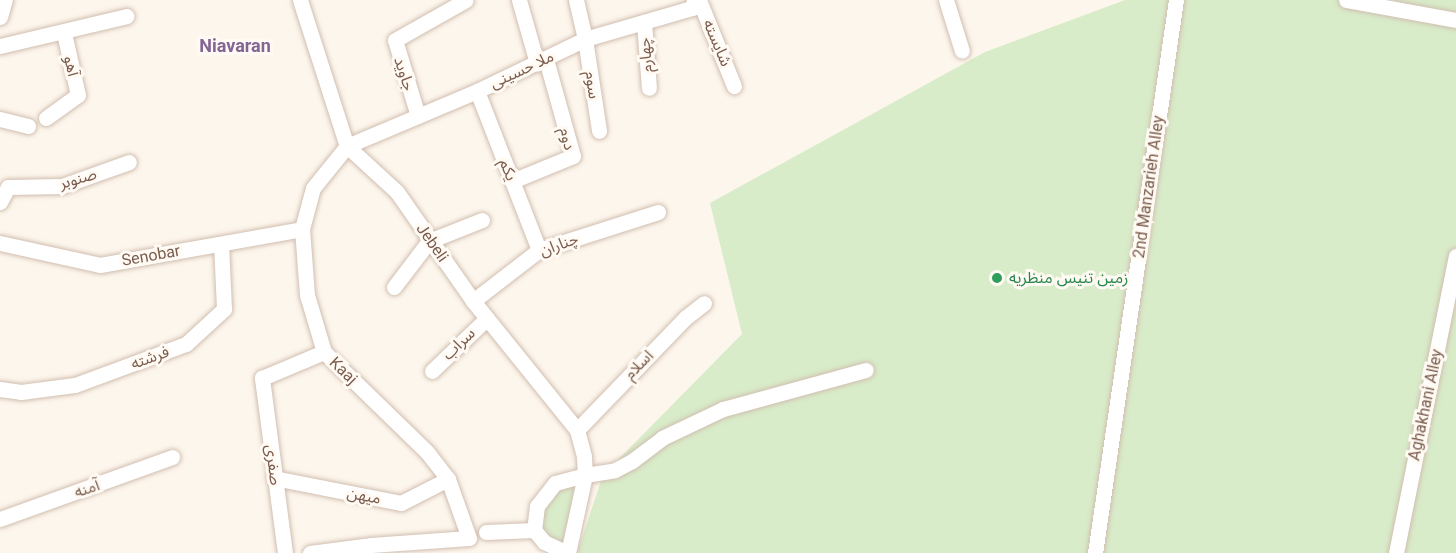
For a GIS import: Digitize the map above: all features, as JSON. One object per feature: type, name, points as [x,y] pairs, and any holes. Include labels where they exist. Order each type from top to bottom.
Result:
[{"type":"street","points":[[0,17],[5,0]]},
{"type":"street","name":"Jebeli","points":[[300,0],[347,146],[397,192],[473,301],[577,430],[584,458],[585,475]]},
{"type":"street","name":"جاوید","points":[[418,116],[395,40],[466,0]]},
{"type":"street","points":[[519,0],[542,61]]},
{"type":"street","name":"سوم","points":[[576,0],[585,39],[599,131]]},
{"type":"street","name":"ملا حسینی","points":[[347,146],[477,91],[585,39],[692,8],[694,0]]},
{"type":"street","name":"شایسته","points":[[699,0],[734,86]]},
{"type":"street","points":[[946,0],[962,51]]},
{"type":"street","name":"2nd Manzarieh Alley","points":[[1095,553],[1176,0]]},
{"type":"street","points":[[1346,0],[1456,20]]},
{"type":"street","name":"آهو","points":[[0,46],[64,33],[127,16]]},
{"type":"street","name":"چهارم","points":[[644,22],[649,88]]},
{"type":"street","name":"آهو","points":[[46,118],[78,95],[64,33]]},
{"type":"street","name":"دوم","points":[[512,181],[573,156],[542,61]]},
{"type":"street","name":"یکم","points":[[477,91],[538,250]]},
{"type":"street","points":[[0,119],[28,126]]},
{"type":"street","name":"Kaaj","points":[[347,146],[312,188],[302,229],[307,295],[324,352],[427,453],[448,479],[469,537],[384,549]]},
{"type":"street","name":"صنوبر","points":[[0,202],[8,187],[62,186],[129,162]]},
{"type":"street","name":"چناران","points":[[473,301],[538,250],[658,212]]},
{"type":"street","points":[[394,287],[429,241],[482,220]]},
{"type":"street","name":"Senobar","points":[[0,243],[100,265],[302,229]]},
{"type":"street","name":"فرشته","points":[[0,389],[21,392],[75,385],[186,344],[224,309],[221,244]]},
{"type":"street","name":"Aghakhani Alley","points":[[1396,553],[1456,256]]},
{"type":"street","name":"اسلام","points":[[577,430],[684,318],[704,303]]},
{"type":"street","name":"سراب","points":[[432,371],[487,318]]},
{"type":"street","name":"صفری","points":[[285,553],[262,378],[324,352]]},
{"type":"street","points":[[585,475],[568,553],[544,542],[534,530],[537,506],[555,483],[585,475],[615,470],[632,461],[662,438],[723,409],[866,370]]},
{"type":"street","name":"آمنه","points":[[0,519],[172,457]]},
{"type":"street","name":"میهن","points":[[274,478],[401,503],[448,479]]},
{"type":"street","points":[[486,532],[534,530]]},
{"type":"street","points":[[310,553],[384,549]]},
{"type":"green space","points":[[1125,0],[1456,0],[1456,553],[577,553],[603,475],[742,334],[710,203],[985,52]]},
{"type":"green space","points":[[573,482],[578,490],[562,545],[545,535],[541,518],[549,499]]},
{"type":"place","name":"زمین تنیس منظریه","points":[[997,278]]},
{"type":"district","name":"Niavaran","points":[[235,46]]}]
